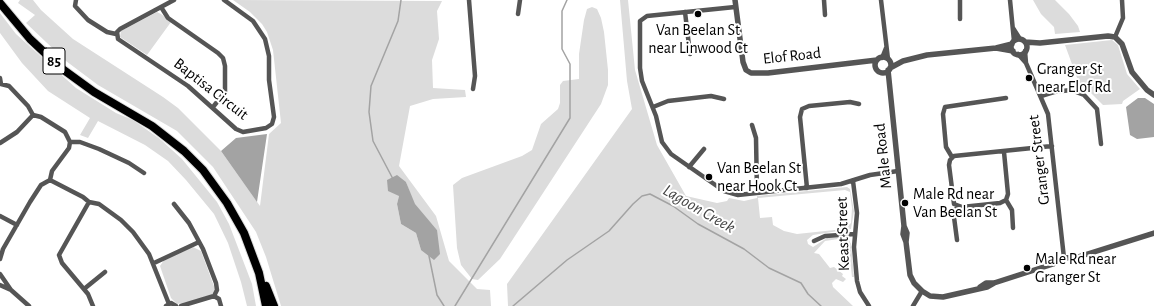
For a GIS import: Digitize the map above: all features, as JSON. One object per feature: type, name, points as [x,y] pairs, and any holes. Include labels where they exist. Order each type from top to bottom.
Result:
[{"type":"highway","name":"85","points":[[0,3],[30,39],[61,68],[94,92],[173,142],[198,165],[219,191],[239,223],[249,244],[259,273],[266,306]]},
{"type":"highway","name":"85","points":[[118,106],[152,122],[175,138],[213,177],[233,205],[247,231],[257,255],[270,306]]},
{"type":"highway","points":[[266,286],[274,306]]},
{"type":"street","points":[[76,0],[75,6],[88,20],[107,32],[116,34],[120,29],[174,0]]},
{"type":"street","name":"Baptisa Circuit","points":[[116,34],[120,41],[175,76],[239,131],[266,128],[274,121],[269,80],[269,56],[264,39],[253,21],[224,0]]},
{"type":"street","points":[[469,0],[475,76],[473,89]]},
{"type":"street","points":[[518,14],[520,0]]},
{"type":"street","name":"Elof Road","points":[[735,0],[743,62],[746,70],[751,73],[884,60],[903,61]]},
{"type":"street","points":[[824,0],[825,15]]},
{"type":"street","points":[[876,67],[884,60],[886,46],[881,0]]},
{"type":"street","points":[[960,0],[960,19]]},
{"type":"street","points":[[1010,0],[1015,53],[1026,50],[1040,43]]},
{"type":"street","points":[[1115,37],[1123,18],[1122,0]]},
{"type":"street","points":[[161,7],[168,18],[223,58],[225,66],[225,92],[213,108]]},
{"type":"street","points":[[735,7],[647,16],[640,21],[640,68],[644,88],[653,107],[660,135],[666,148],[689,167],[724,191],[738,194],[757,194],[808,188],[853,181],[870,175],[898,171]]},
{"type":"street","points":[[685,12],[690,54]]},
{"type":"street","points":[[1013,28],[1023,41],[1026,50]]},
{"type":"street","points":[[1023,41],[1040,43],[1108,36],[1115,37],[1122,44],[1132,72],[1147,90],[1154,95]]},
{"type":"street","name":"Elof Road","points":[[881,72],[903,61],[927,55],[996,48],[1023,41]]},
{"type":"street","name":"Elof Road","points":[[996,48],[1015,53]]},
{"type":"street","name":"Granger Street","points":[[1026,50],[1026,63]]},
{"type":"street","name":"Granger Street","points":[[1015,53],[1026,63],[1048,114],[1064,258]]},
{"type":"street","name":"Male Road","points":[[884,60],[889,69],[888,83],[904,226],[903,234],[906,242],[910,276],[922,292]]},
{"type":"street","name":"Elof Road","points":[[865,63],[876,67]]},
{"type":"street","name":"Male Road","points":[[876,67],[888,83]]},
{"type":"street","points":[[0,78],[1,84],[9,86],[28,106],[33,114],[41,117],[64,132],[70,142],[69,148],[52,171],[50,180],[42,185],[1,250],[0,259]]},
{"type":"street","points":[[1041,96],[1054,92],[1071,90],[1084,95],[1097,108],[1101,144]]},
{"type":"street","points":[[653,107],[663,102],[711,96],[724,99]]},
{"type":"street","points":[[952,158],[946,147],[943,106],[1006,98]]},
{"type":"street","points":[[808,188],[800,117],[802,110],[809,106],[850,102],[860,104]]},
{"type":"street","points":[[0,143],[17,132],[33,114]]},
{"type":"street","points":[[752,125],[756,138],[757,194]]},
{"type":"street","points":[[70,142],[80,142],[99,149],[129,163],[144,173]]},
{"type":"street","points":[[957,206],[952,199],[949,165],[952,158],[956,155],[996,151],[1004,152],[1052,146]]},
{"type":"street","points":[[689,167],[704,149]]},
{"type":"street","points":[[1004,152],[1008,194],[1006,200],[1012,210],[1013,228]]},
{"type":"street","points":[[50,180],[83,197],[89,202],[99,204],[121,220],[142,242],[154,263],[168,305],[176,306]]},
{"type":"street","name":"Keast Street","points":[[853,181],[857,213],[854,251],[858,287],[869,306]]},
{"type":"street","points":[[957,206],[985,204],[1006,200]]},
{"type":"street","points":[[89,202],[59,255],[62,263],[84,289],[93,306]]},
{"type":"street","points":[[174,204],[189,223],[199,242],[216,283],[217,290],[214,296],[209,299],[181,306]]},
{"type":"street","points":[[957,206],[954,217],[957,240]]},
{"type":"street","points":[[0,216],[17,225]]},
{"type":"street","points":[[913,306],[922,292],[930,296],[943,298],[980,287],[986,283],[994,282],[1053,264],[1064,258],[1078,257],[1154,233]]},
{"type":"street","points":[[814,241],[825,236],[855,234]]},
{"type":"street","points":[[154,263],[199,242]]},
{"type":"street","points":[[0,272],[10,290]]},
{"type":"street","points":[[84,289],[105,272]]},
{"type":"street","points":[[0,285],[10,290],[27,305]]},
{"type":"street","points":[[214,296],[222,306]]},
{"type":"shaded area","points":[[20,0],[33,0],[41,10],[73,39],[178,108],[221,151],[260,206],[269,134],[281,123],[273,50],[267,32],[262,24],[250,12],[233,0],[442,1],[437,11],[439,39],[432,60],[433,88],[465,90],[466,97],[433,99],[410,106],[399,166],[436,216],[449,261],[477,289],[490,290],[491,306],[281,306],[266,257],[256,232],[213,167],[177,131],[98,85],[66,61],[26,23],[35,15],[18,3]],"holes":[[[406,182],[414,204],[437,230],[421,250],[416,233],[401,224],[397,204]]]},
{"type":"shaded area","points":[[620,0],[628,0],[635,70],[657,145],[686,196],[717,203],[727,201],[729,198],[744,201],[757,198],[757,196],[847,187],[850,189],[854,211],[851,229],[813,235],[807,240],[808,244],[813,247],[827,238],[845,238],[825,241],[814,253],[819,254],[830,268],[834,267],[843,274],[842,276],[846,279],[843,282],[836,279],[832,283],[833,287],[853,306],[508,306],[507,284],[632,109],[627,81]],"holes":[[[845,190],[850,192],[852,208],[851,223],[844,229],[797,234],[784,231],[773,225],[772,217],[760,218],[758,198]]]},
{"type":"shaded area","points":[[1033,0],[1055,0],[1069,14],[1078,26],[1080,32],[1055,34],[1054,27],[1041,14]]},
{"type":"shaded area","points":[[592,7],[597,9],[601,18],[608,70],[608,85],[601,104],[500,259],[478,280],[472,279],[461,265],[457,248],[453,185],[462,178],[522,156],[532,150],[541,124],[558,109],[560,103],[560,85],[563,81],[579,79],[579,54],[584,20],[587,9]]},
{"type":"shaded area","points":[[157,12],[171,22],[147,55],[120,37],[121,31]]},
{"type":"shaded area","points":[[0,13],[16,34],[76,88],[116,113],[133,120],[160,139],[182,159],[217,202],[229,224],[252,284],[256,306],[247,306],[228,243],[214,214],[186,180],[168,161],[145,145],[98,121],[88,138],[80,135],[90,118],[48,91],[22,63],[0,33]]},
{"type":"shaded area","points":[[1112,40],[1118,45],[1127,74],[1140,89],[1123,101],[1122,104],[1103,105],[1091,93],[1080,86],[1065,45]]},
{"type":"shaded area","points":[[1138,98],[1145,98],[1154,104],[1154,137],[1137,139],[1130,135],[1126,107]]},
{"type":"shaded area","points":[[267,134],[257,202],[221,151],[236,138]]},
{"type":"shaded area","points":[[397,175],[406,182],[415,204],[437,230],[440,254],[434,260],[421,250],[416,233],[401,224],[397,204],[399,196],[388,191],[387,180]]},
{"type":"shaded area","points":[[845,238],[848,238],[851,244],[854,277],[852,277],[848,241]]},
{"type":"shaded area","points":[[193,247],[201,251],[215,289],[211,296],[177,304],[171,298],[160,266],[164,260]]},
{"type":"waterway","name":"Lagoon Creek","points":[[393,179],[373,141],[369,112],[371,86],[398,21],[401,0]]},
{"type":"waterway","points":[[455,306],[570,118],[570,64],[562,49],[562,11],[567,0]]},
{"type":"waterway","name":"Lagoon Creek","points":[[513,306],[567,260],[609,231],[642,196],[650,194],[673,206],[698,224],[744,249],[769,268],[801,283],[808,294],[821,306]]},
{"type":"waterway","name":"Lagoon Creek","points":[[429,256],[437,295],[444,306]]},
{"type":"place","name":"Van Beelan St near Linwood Ct","points":[[698,14]]},
{"type":"place","name":"Granger St near Elof Rd","points":[[1029,78]]},
{"type":"place","name":"Van Beelan St near Hook Ct","points":[[709,177]]},
{"type":"place","name":"Male Rd near Van Beelan St","points":[[905,203]]},
{"type":"place","name":"Male Rd near Granger St","points":[[1027,268]]}]
